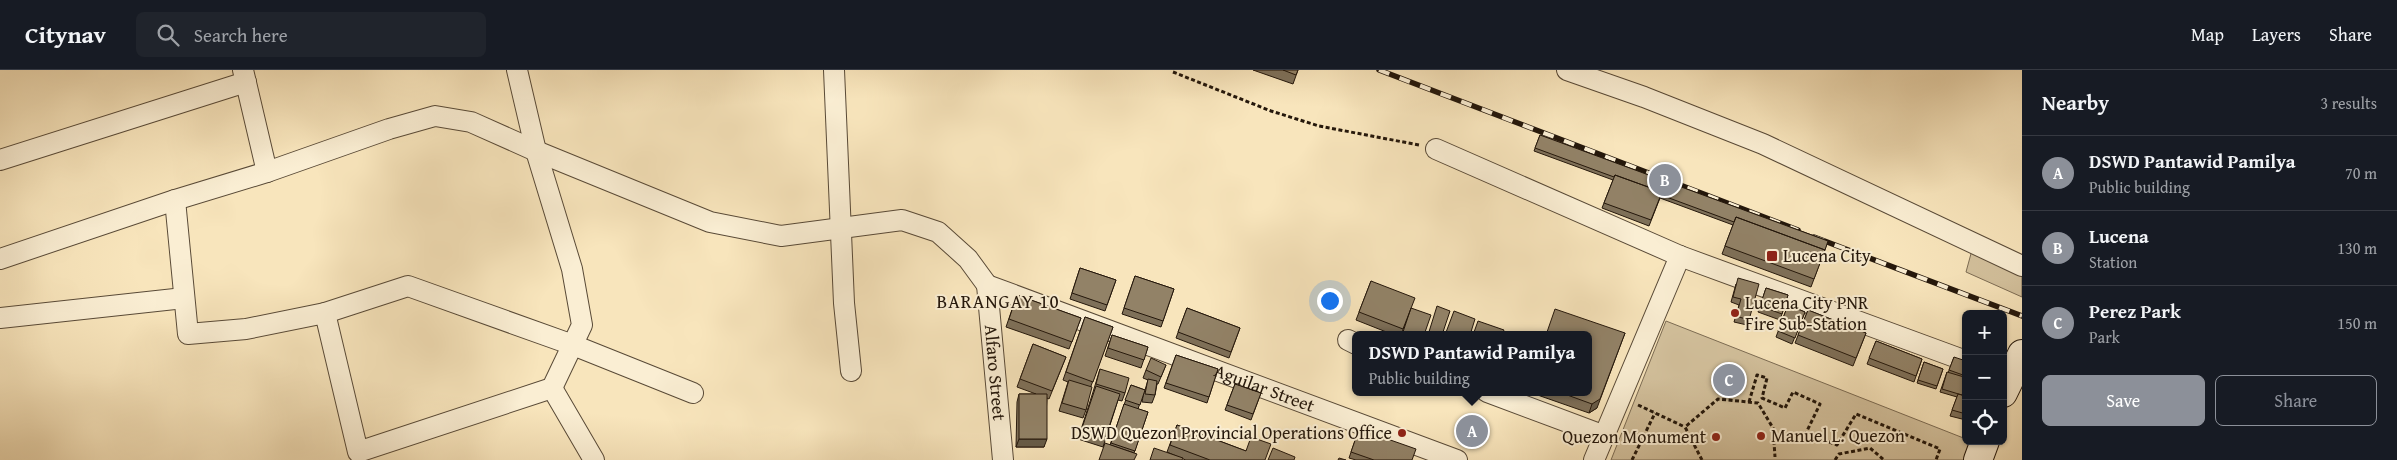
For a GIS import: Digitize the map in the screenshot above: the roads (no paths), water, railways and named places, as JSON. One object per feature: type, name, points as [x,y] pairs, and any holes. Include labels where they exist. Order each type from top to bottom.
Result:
[{"type":"main road","points":[[1978,460],[1984,445]]},
{"type":"street","points":[[325,312],[358,452],[552,388],[582,325],[572,268],[536,151],[517,70]]},
{"type":"street","points":[[834,70],[844,304],[851,371]]},
{"type":"street","points":[[1566,70],[1644,96],[1763,144],[2022,266]]},
{"type":"street","points":[[0,160],[245,76],[267,172]]},
{"type":"street","points":[[0,259],[175,200],[267,172],[389,129],[435,116],[471,122],[536,151],[710,222],[781,236],[902,220],[938,232],[968,259],[987,285]]},
{"type":"street","points":[[1436,149],[1680,256],[1962,360]]},
{"type":"street","points":[[175,200],[188,334],[246,329],[325,312],[408,286],[573,345],[693,393]]},
{"type":"street","points":[[1594,460],[1680,256]]},
{"type":"street","name":"Alfaro Street","points":[[987,285],[1003,460]]},
{"type":"street","name":"Aguilar Street","points":[[987,285],[1457,460]]},
{"type":"street","points":[[0,318],[184,298]]},
{"type":"street","points":[[552,388],[594,460]]},
{"type":"street","points":[[1498,396],[1605,436]]},
{"type":"railway","points":[[1379,70],[1798,230]]},
{"type":"railway","points":[[1814,237],[2022,316]]},
{"type":"place","name":"Lucena","points":[[1665,180]]},
{"type":"place","name":"Lucena City","points":[[1772,256]]},
{"type":"place","name":"Lucena City PNR Fire Sub-Station","points":[[1735,313]]},
{"type":"place","name":"Perez Park","points":[[1729,380]]},
{"type":"place","name":"DSWD Pantawid Pamilya","points":[[1472,431]]},
{"type":"place","name":"DSWD Quezon Provincial Operations Office","points":[[1402,433]]},
{"type":"place","name":"Manuel L. Quezon","points":[[1761,436]]},
{"type":"place","name":"Quezon Monument","points":[[1716,437]]},
{"type":"district","name":"BARANGAY 10","points":[[998,301]]}]
